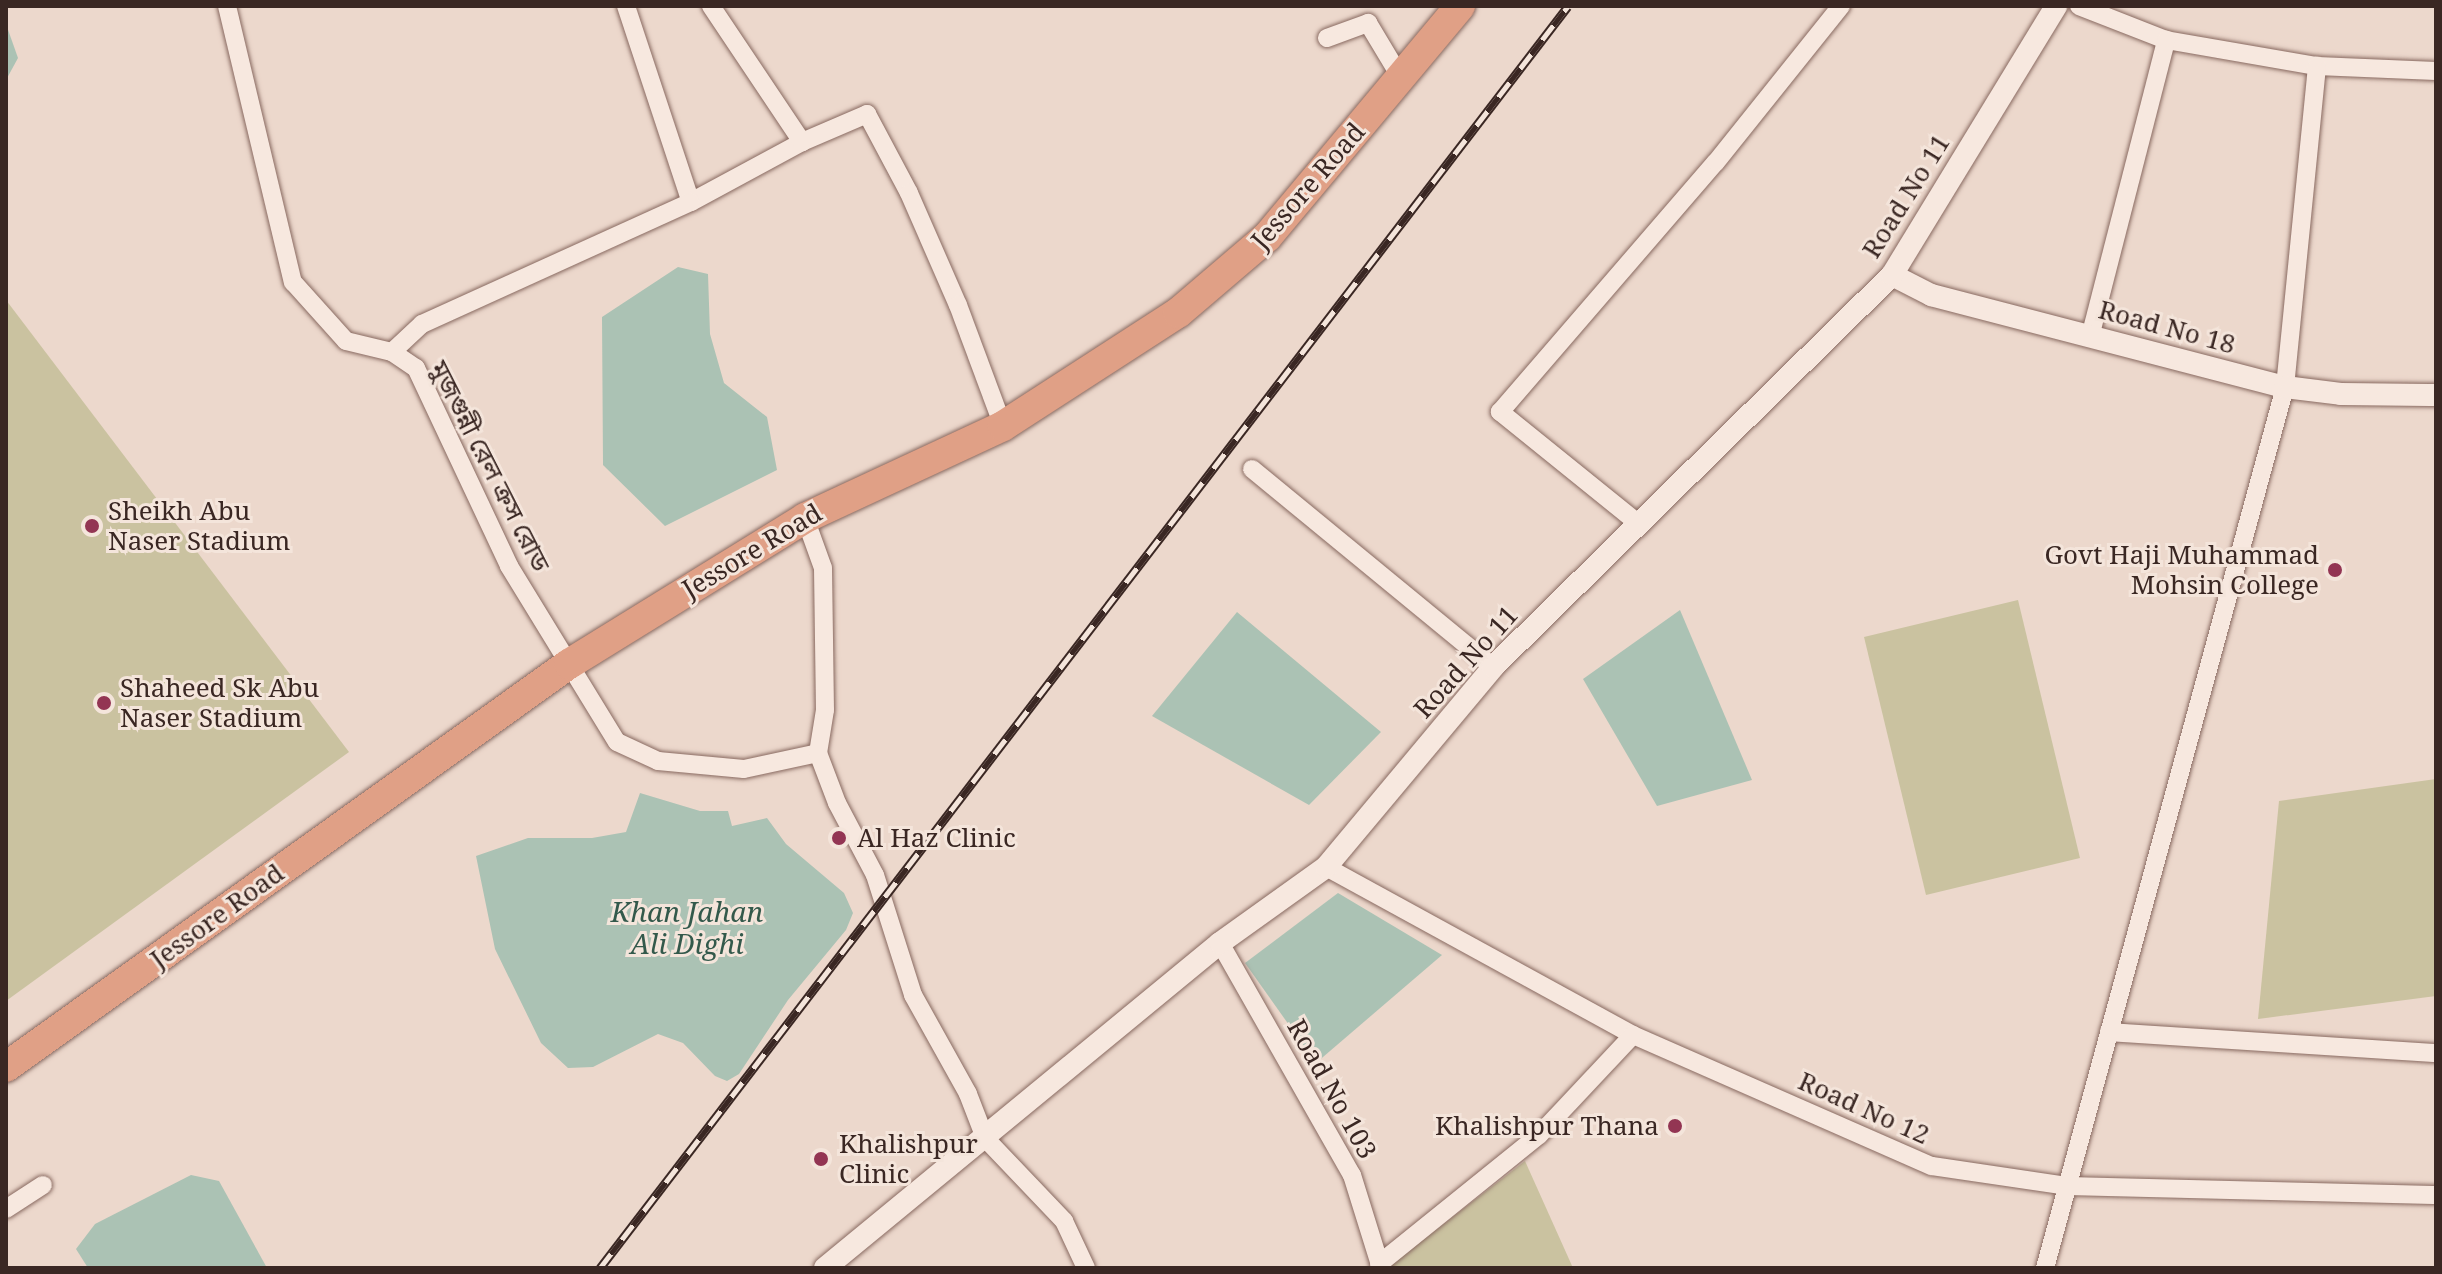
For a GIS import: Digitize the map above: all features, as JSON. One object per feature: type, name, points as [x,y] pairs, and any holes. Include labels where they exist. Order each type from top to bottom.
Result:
[{"type":"highway","name":"Jessore Road","points":[[6,1067],[569,664],[805,518],[1003,426],[1178,313],[1267,237],[1460,6]]},
{"type":"street","name":"মুজগুন্নী রেল ক্রস রোড","points":[[227,6],[293,282],[346,341],[392,352],[416,368],[509,566],[617,742],[658,761],[744,769],[818,753]]},
{"type":"street","points":[[626,6],[691,202]]},
{"type":"street","points":[[711,6],[802,142]]},
{"type":"street","points":[[1639,524],[1500,412],[1716,162],[1841,6]]},
{"type":"street","name":"Road No 11","points":[[825,1268],[846,1261],[985,1138],[1220,943],[1326,867],[1493,667],[1892,275],[2056,6]]},
{"type":"street","points":[[2079,6],[2166,40],[2317,66],[2436,71]]},
{"type":"street","points":[[1327,38],[1368,23],[1401,78]]},
{"type":"street","points":[[2090,337],[2166,40]]},
{"type":"street","points":[[2045,1268],[2285,387],[2317,66]]},
{"type":"street","points":[[392,352],[422,324],[691,202],[802,142],[867,114],[952,291],[1003,426]]},
{"type":"street","name":"Road No 18","points":[[1892,275],[1931,295],[2285,387],[2341,394],[2436,395]]},
{"type":"street","points":[[1252,469],[1493,667]]},
{"type":"street","points":[[805,518],[823,568],[825,710],[818,753],[875,875],[913,995],[968,1094],[985,1138],[1064,1221],[1086,1268]]},
{"type":"street","name":"Road No 12","points":[[1326,867],[1633,1035],[1932,1166],[2067,1186],[2436,1195]]},
{"type":"street","name":"Road No 103","points":[[1220,943],[1352,1175],[1380,1266]]},
{"type":"street","points":[[2109,1032],[2436,1053]]},
{"type":"street","points":[[1380,1266],[1539,1135],[1633,1035]]},
{"type":"street","points":[[6,1209],[43,1185]]},
{"type":"shaded area","name":"Shaheed Sk Abu Naser Stadium","points":[[6,300],[349,752],[6,1001]]},
{"type":"shaded area","points":[[2018,600],[2080,858],[1926,895],[1864,637]]},
{"type":"shaded area","points":[[2436,779],[2436,996],[2258,1019],[2279,801]]},
{"type":"shaded area","points":[[1525,1161],[1573,1268],[1388,1267]]},
{"type":"water","points":[[6,24],[18,58],[6,80]]},
{"type":"water","points":[[678,267],[708,274],[710,334],[724,383],[767,417],[777,470],[665,526],[603,465],[602,317]]},
{"type":"water","points":[[1680,610],[1752,780],[1657,806],[1583,679]]},
{"type":"water","points":[[1237,612],[1381,732],[1309,805],[1152,716]]},
{"type":"water","name":"Khan Jahan Ali Dighi","points":[[640,793],[700,811],[728,811],[732,826],[767,818],[786,844],[844,893],[853,913],[846,930],[788,1000],[739,1074],[727,1081],[715,1076],[683,1043],[658,1034],[593,1067],[568,1068],[541,1043],[495,949],[476,856],[528,838],[592,838],[626,832]]},
{"type":"water","points":[[1338,893],[1442,955],[1316,1063],[1245,963]]},
{"type":"water","points":[[191,1175],[219,1181],[267,1268],[88,1268],[76,1249],[95,1224]]},
{"type":"railway","points":[[600,1268],[1568,6]]},
{"type":"place","name":"Sheikh Abu Naser Stadium","points":[[92,526]]},
{"type":"place","name":"Govt Haji Muhammad Mohsin College","points":[[2335,570]]},
{"type":"place","name":"Shaheed Sk Abu Naser Stadium","points":[[104,703]]},
{"type":"place","name":"Al Haz Clinic","points":[[839,838]]},
{"type":"place","name":"Khalishpur Thana","points":[[1675,1126]]},
{"type":"place","name":"Khalishpur Clinic","points":[[821,1159]]}]
